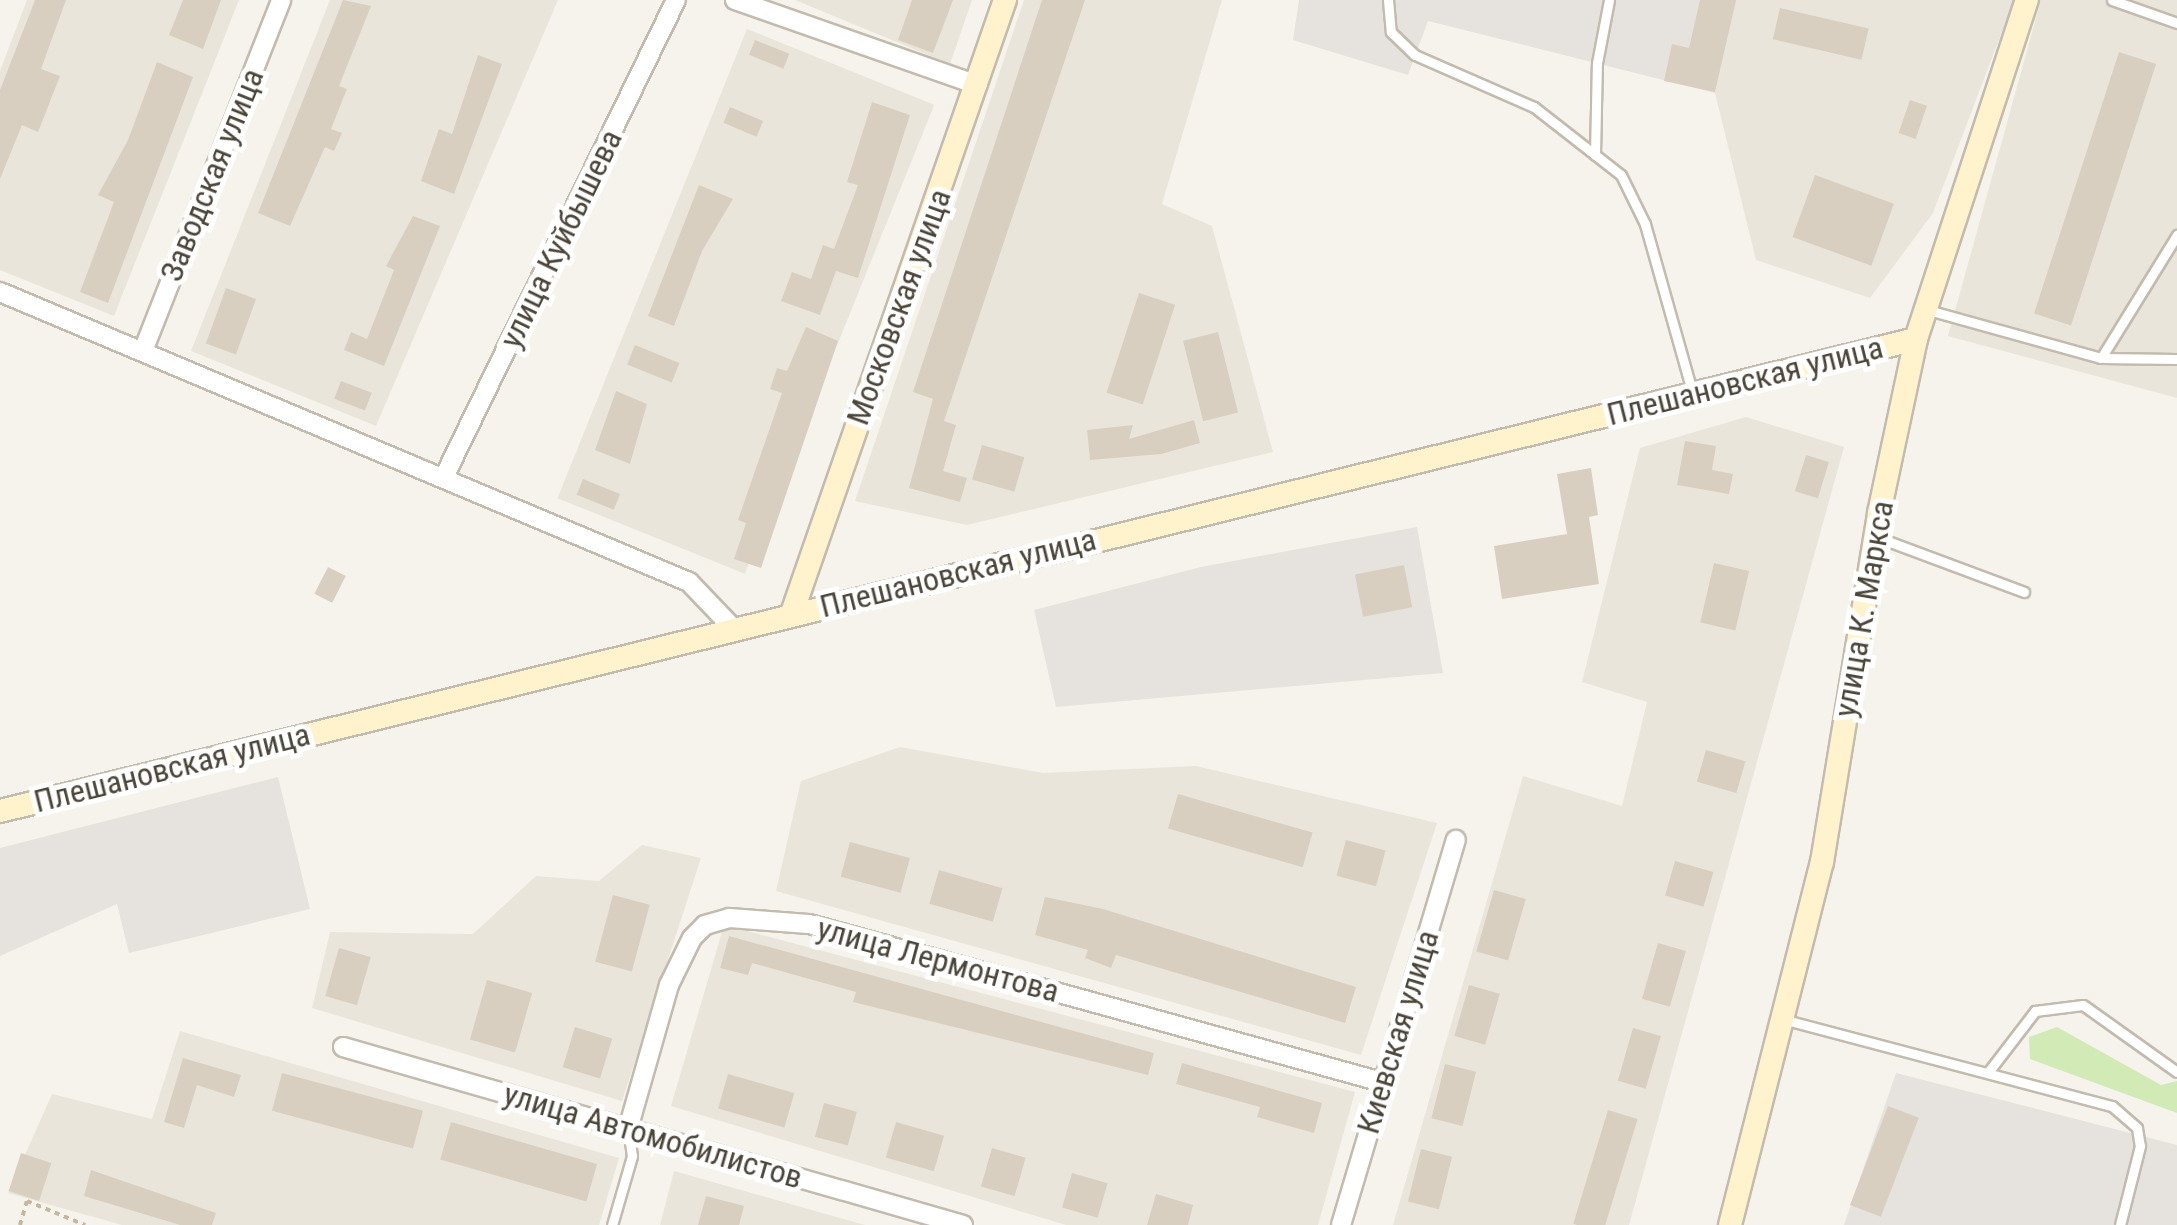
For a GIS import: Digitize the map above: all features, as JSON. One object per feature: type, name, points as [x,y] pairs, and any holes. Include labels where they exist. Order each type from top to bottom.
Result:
[{"type":"main road","name":"Московская улица","points":[[792,613],[1005,0]]},
{"type":"main road","name":"улица К. Маркса","points":[[1730,1225],[1822,862],[1875,536],[1916,339],[2027,0]]},
{"type":"main road","name":"Плешановская улица","points":[[0,811],[1916,339]]},
{"type":"street","name":"Заводская улица","points":[[143,351],[282,0]]},
{"type":"street","name":"улица Куйбышева","points":[[444,477],[676,0]]},
{"type":"street","points":[[735,0],[978,85]]},
{"type":"street","points":[[0,292],[688,582],[733,628]]},
{"type":"street","name":"Киевская улица","points":[[1341,1225],[1456,840]]},
{"type":"street","name":"улица Лермонтова","points":[[628,1129],[684,954],[704,925],[730,918],[809,924],[1382,1082]]},
{"type":"street","name":"улица Автомобилистов","points":[[343,1047],[963,1225]]},
{"type":"lane","points":[[1388,0],[1391,32],[1415,55],[1534,107],[1621,174],[1644,224],[1693,394]]},
{"type":"lane","points":[[1595,155],[1598,62],[1609,0]]},
{"type":"lane","points":[[2112,0],[2177,24]]},
{"type":"lane","points":[[2102,358],[2177,235]]},
{"type":"lane","points":[[1926,310],[2102,358],[2177,359]]},
{"type":"lane","points":[[1875,536],[2024,592]]},
{"type":"lane","points":[[1989,1071],[2034,1011],[2083,1005],[2177,1072]]},
{"type":"lane","points":[[1783,1019],[2112,1106],[2137,1128],[2140,1146],[2120,1225]]},
{"type":"lane","points":[[612,1225],[632,1156],[628,1129]]},
{"type":"path","points":[[20,1225],[27,1201],[85,1225]]},
{"type":"shaded area","points":[[27,0],[239,0],[114,316],[0,270],[0,71]]},
{"type":"shaded area","points":[[330,0],[558,0],[376,426],[191,351]]},
{"type":"shaded area","points":[[795,0],[972,0],[950,64]]},
{"type":"shaded area","points":[[1024,0],[1222,0],[1162,204],[1212,226],[1273,452],[967,525],[855,501]]},
{"type":"shaded area","points":[[1299,0],[1737,0],[1715,93],[1428,21],[1408,75],[1293,40]]},
{"type":"shaded area","points":[[1736,0],[2014,0],[1933,213],[1870,298],[1756,260],[1715,93]]},
{"type":"shaded area","points":[[2041,0],[2177,0],[2177,398],[1948,336]]},
{"type":"shaded area","points":[[747,29],[934,105],[745,574],[557,498]]},
{"type":"shaded area","points":[[1746,417],[1844,447],[1629,1225],[1393,1225],[1523,776],[1622,806],[1647,702],[1582,682],[1640,448]]},
{"type":"shaded area","points":[[1417,527],[1443,673],[1056,707],[1034,610],[1201,567]]},
{"type":"shaded area","points":[[900,747],[1043,773],[1196,766],[1437,823],[1361,1055],[776,891],[801,781]]},
{"type":"shaded area","points":[[278,777],[310,909],[129,953],[117,904],[0,956],[0,848]]},
{"type":"shaded area","points":[[642,845],[701,858],[622,1101],[312,1008],[330,932],[473,934],[536,876],[599,881]]},
{"type":"shaded area","points":[[724,925],[1355,1092],[1318,1225],[1066,1225],[671,1106]]},
{"type":"shaded area","points":[[180,1031],[619,1158],[599,1225],[122,1225],[8,1193],[52,1094],[152,1119]]},
{"type":"shaded area","points":[[1896,1073],[2177,1145],[2177,1225],[1844,1225]]},
{"type":"shaded area","points":[[674,1171],[865,1225],[660,1225]]},
{"type":"green space","points":[[2057,1027],[2161,1085],[2177,1081],[2177,1113],[2030,1059],[2029,1037]]},
{"type":"building","points":[[35,0],[66,0],[41,69],[60,76],[38,132],[22,125],[0,179],[0,90]]},
{"type":"building","points":[[183,0],[221,0],[203,49],[169,35]]},
{"type":"building","points":[[343,0],[371,6],[339,86],[347,89],[331,129],[342,133],[334,151],[325,147],[290,226],[258,213]]},
{"type":"building","points":[[912,0],[953,0],[933,53],[898,40]]},
{"type":"building","points":[[1042,0],[1085,0],[944,421],[956,425],[943,471],[967,478],[960,502],[909,488],[933,399],[913,392]]},
{"type":"building","points":[[1700,0],[1736,0],[1715,92],[1664,81],[1672,44],[1689,48]]},
{"type":"building","points":[[1780,8],[1869,28],[1861,60],[1773,39]]},
{"type":"building","points":[[755,40],[789,54],[783,69],[749,55]]},
{"type":"building","points":[[2119,52],[2156,64],[2071,326],[2034,314]]},
{"type":"building","points":[[478,55],[502,64],[454,194],[421,181],[439,129],[452,134]]},
{"type":"building","points":[[157,62],[193,77],[108,303],[80,292],[114,202],[98,195],[128,140]]},
{"type":"building","points":[[1910,100],[1927,106],[1916,139],[1899,133]]},
{"type":"building","points":[[872,102],[910,115],[858,278],[836,271],[820,315],[781,301],[792,272],[811,279],[823,245],[834,249],[858,185],[847,182]]},
{"type":"building","points":[[730,107],[763,121],[756,137],[723,123]]},
{"type":"building","points":[[1815,175],[1894,204],[1871,266],[1792,237]]},
{"type":"building","points":[[699,185],[733,199],[702,251],[674,326],[648,316]]},
{"type":"building","points":[[413,216],[440,226],[384,366],[344,350],[351,332],[367,339],[394,270],[386,266]]},
{"type":"building","points":[[226,288],[256,299],[236,354],[206,343]]},
{"type":"building","points":[[1139,293],[1175,305],[1143,405],[1107,393]]},
{"type":"building","points":[[806,327],[838,341],[761,568],[734,559],[746,523],[738,520],[782,393],[770,389],[777,368],[787,371]]},
{"type":"building","points":[[1218,332],[1238,413],[1203,421],[1183,341]]},
{"type":"building","points":[[635,345],[680,363],[672,382],[627,364]]},
{"type":"building","points":[[341,381],[372,393],[365,411],[334,399]]},
{"type":"building","points":[[616,391],[647,404],[630,464],[595,450]]},
{"type":"building","points":[[1194,420],[1200,443],[1161,454],[1090,460],[1087,430],[1133,425],[1129,439]]},
{"type":"building","points":[[1685,441],[1716,446],[1712,470],[1733,474],[1729,494],[1677,485]]},
{"type":"building","points":[[982,445],[1024,457],[1014,492],[972,480]]},
{"type":"building","points":[[1806,455],[1829,462],[1818,498],[1795,491]]},
{"type":"building","points":[[1591,468],[1598,515],[1589,517],[1599,584],[1502,599],[1494,546],[1567,534],[1557,474]]},
{"type":"building","points":[[583,479],[620,494],[614,510],[577,495]]},
{"type":"building","points":[[1714,563],[1749,571],[1735,631],[1700,622]]},
{"type":"building","points":[[1404,565],[1412,607],[1363,617],[1355,575]]},
{"type":"building","points":[[328,567],[346,576],[332,603],[314,594]]},
{"type":"building","points":[[1706,750],[1745,761],[1736,793],[1697,782]]},
{"type":"building","points":[[1178,794],[1313,833],[1303,867],[1168,829]]},
{"type":"building","points":[[1346,840],[1386,851],[1376,886],[1336,876]]},
{"type":"building","points":[[850,842],[910,858],[901,893],[841,877]]},
{"type":"building","points":[[1675,861],[1713,872],[1704,907],[1665,896]]},
{"type":"building","points":[[939,870],[1002,888],[993,922],[929,904]]},
{"type":"building","points":[[1494,890],[1526,899],[1508,961],[1476,952]]},
{"type":"building","points":[[613,895],[650,905],[632,971],[595,962]]},
{"type":"building","points":[[1045,897],[1103,909],[1356,987],[1345,1023],[1116,955],[1111,968],[1085,958],[1088,950],[1035,935]]},
{"type":"building","points":[[729,936],[1154,1053],[1148,1075],[853,1002],[856,992],[752,963],[748,975],[720,968]]},
{"type":"building","points":[[1658,943],[1686,951],[1670,1007],[1642,999]]},
{"type":"building","points":[[339,948],[371,957],[357,1005],[325,996]]},
{"type":"building","points":[[487,980],[532,993],[515,1053],[470,1040]]},
{"type":"building","points":[[1469,985],[1500,994],[1485,1045],[1454,1036]]},
{"type":"building","points":[[575,1027],[612,1038],[600,1079],[563,1067]]},
{"type":"building","points":[[1633,1028],[1661,1036],[1646,1089],[1618,1081]]},
{"type":"building","points":[[183,1058],[241,1075],[234,1097],[197,1085],[184,1128],[164,1122]]},
{"type":"building","points":[[1182,1063],[1322,1103],[1314,1133],[1257,1117],[1260,1107],[1176,1084]]},
{"type":"building","points":[[1445,1064],[1476,1072],[1463,1126],[1431,1118]]},
{"type":"building","points":[[282,1073],[423,1111],[413,1148],[272,1111]]},
{"type":"building","points":[[728,1074],[794,1093],[784,1128],[718,1109]]},
{"type":"building","points":[[824,1103],[857,1112],[848,1146],[815,1137]]},
{"type":"building","points":[[1888,1106],[1919,1118],[1881,1217],[1850,1205]]},
{"type":"building","points":[[1608,1110],[1638,1119],[1605,1225],[1573,1224]]},
{"type":"building","points":[[451,1122],[597,1164],[586,1201],[440,1159]]},
{"type":"building","points":[[896,1122],[944,1136],[934,1171],[886,1158]]},
{"type":"building","points":[[992,1148],[1026,1158],[1015,1196],[981,1186]]},
{"type":"building","points":[[1421,1149],[1452,1157],[1439,1209],[1408,1201]]},
{"type":"building","points":[[21,1153],[51,1163],[39,1201],[9,1191]]},
{"type":"building","points":[[91,1170],[216,1213],[212,1225],[180,1225],[84,1196]]},
{"type":"building","points":[[1072,1173],[1108,1183],[1098,1218],[1062,1208]]},
{"type":"building","points":[[1156,1194],[1193,1205],[1188,1225],[1147,1225]]},
{"type":"building","points":[[706,1196],[744,1206],[739,1225],[698,1225]]}]
